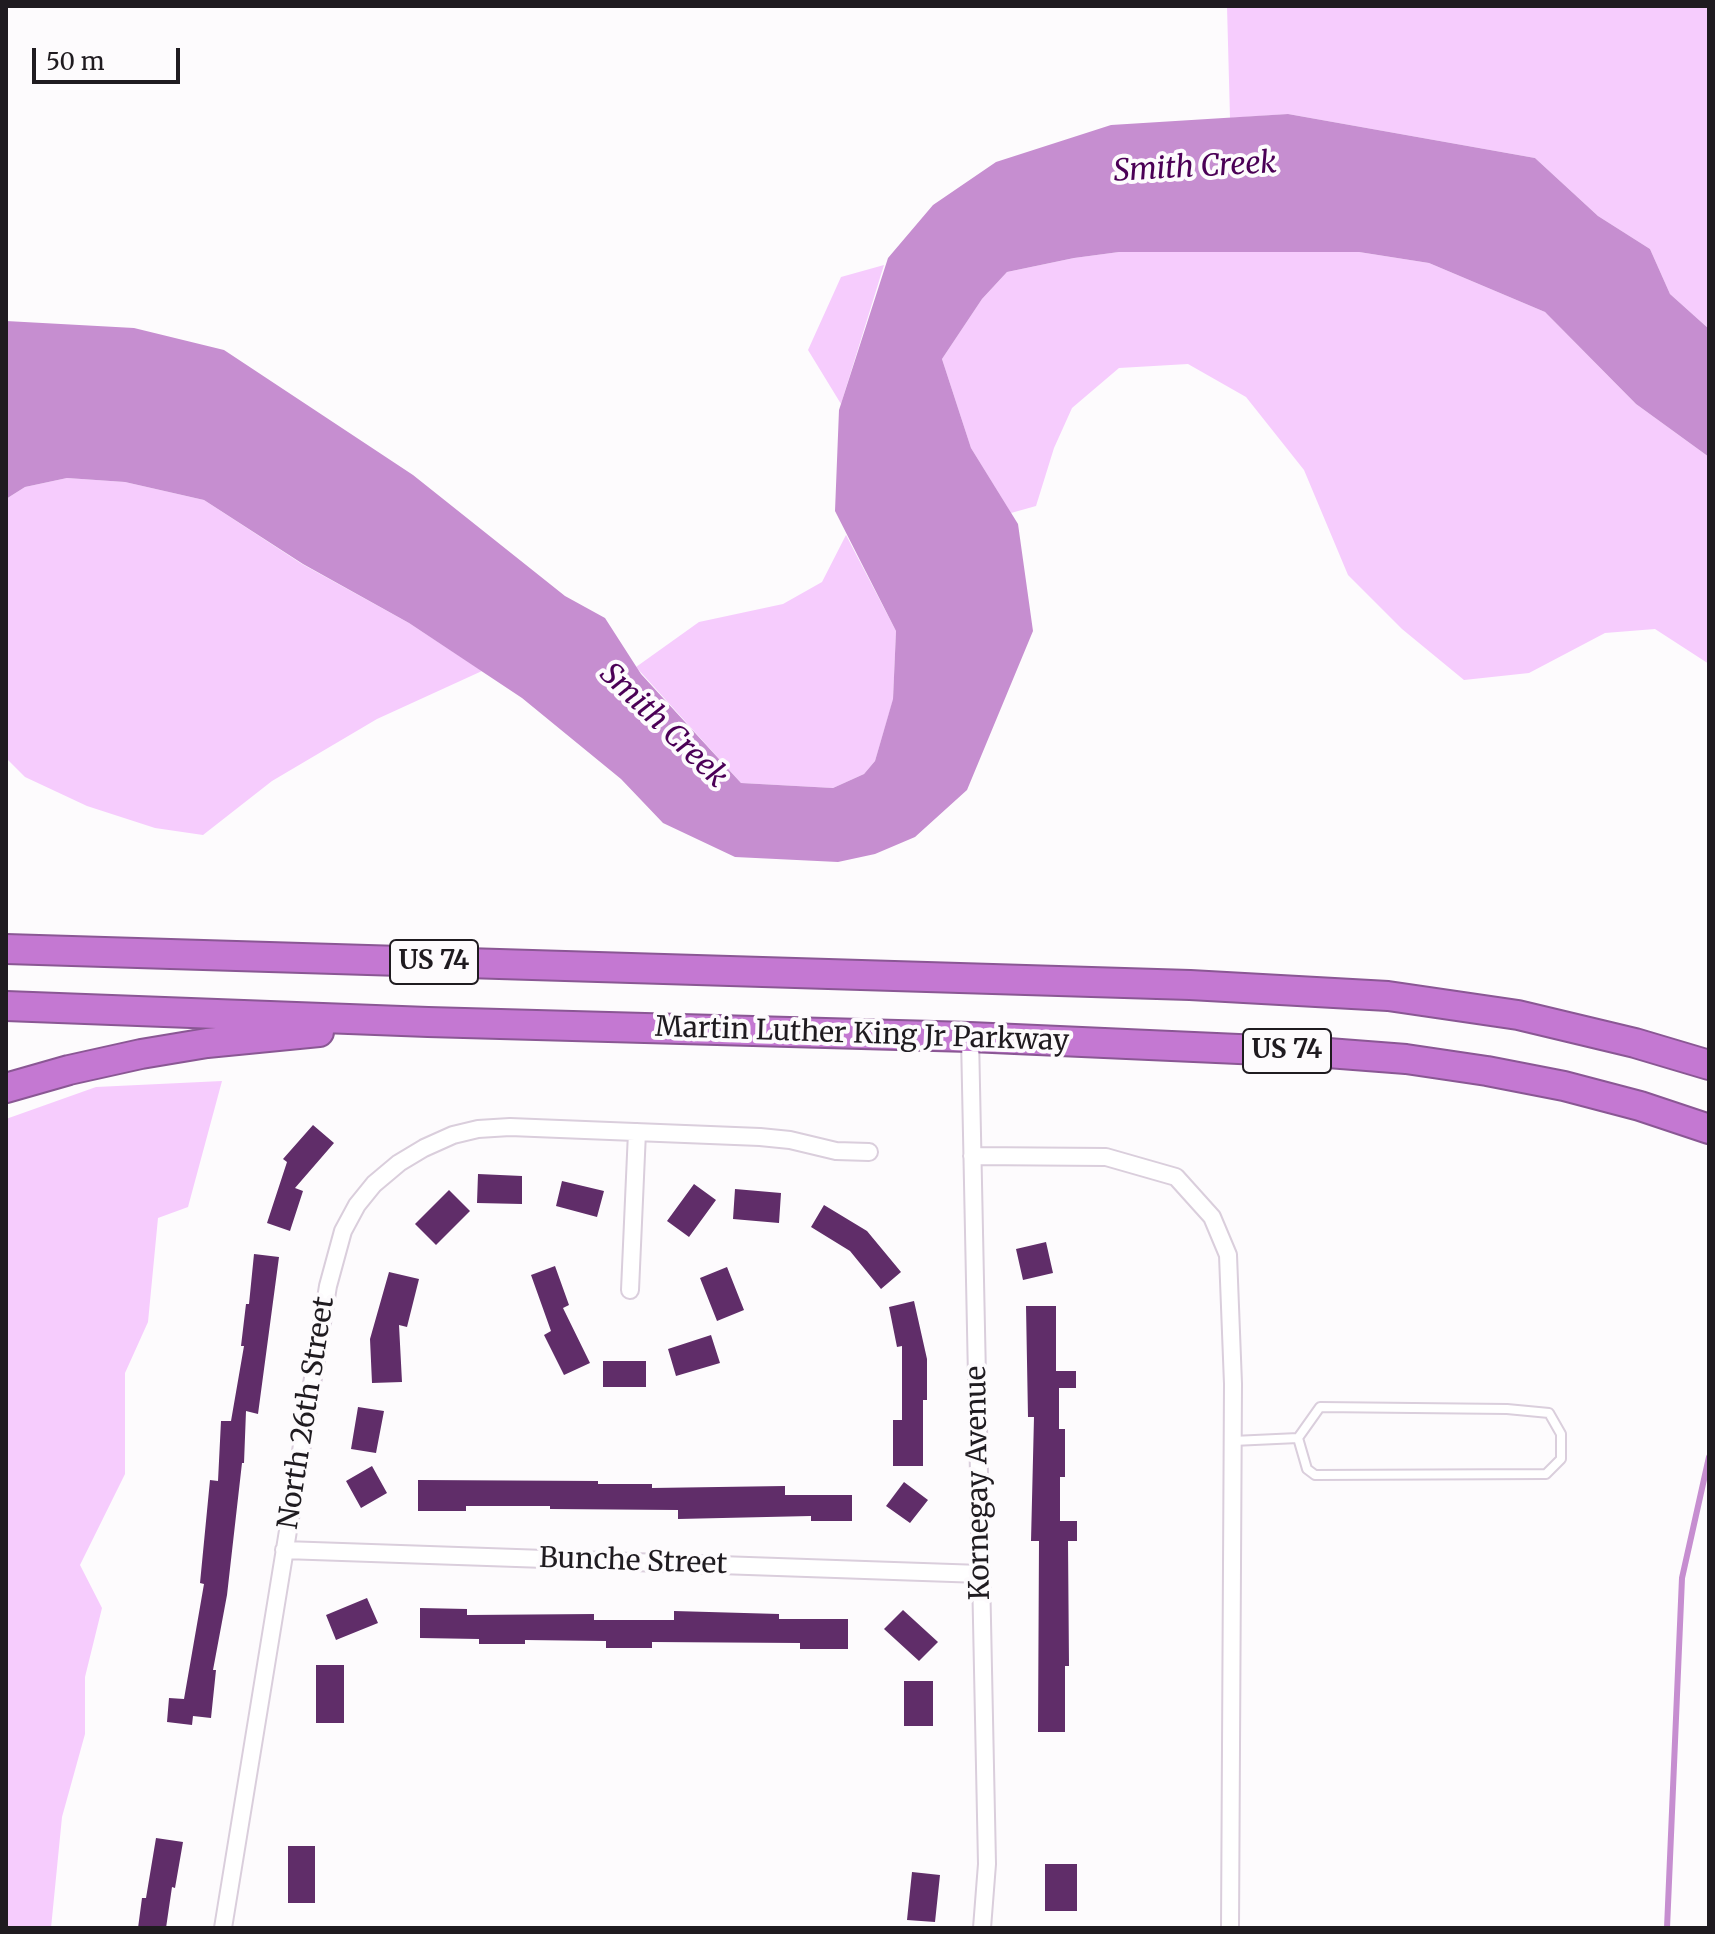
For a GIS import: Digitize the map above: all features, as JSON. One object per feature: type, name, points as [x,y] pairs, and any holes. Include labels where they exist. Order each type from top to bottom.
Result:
[{"type":"highway","name":"US 74","points":[[6,949],[1190,985],[1388,996],[1518,1015],[1622,1039],[1709,1065]]},
{"type":"highway","name":"Martin Luther King Jr Parkway","points":[[6,1006],[428,1022],[970,1037],[1249,1048],[1406,1059],[1564,1086],[1640,1106],[1709,1129]]},
{"type":"highway","points":[[6,1088],[83,1067],[207,1043],[428,1022]]},
{"type":"street","name":"Kornegay Avenue","points":[[970,1037],[987,1864],[982,1928]]},
{"type":"street","name":"North 26th Street","points":[[223,1928],[334,1258],[343,1231],[357,1205],[374,1184],[399,1163],[453,1135],[478,1129],[510,1127],[637,1132]]},
{"type":"street","points":[[630,1290],[637,1132],[760,1137],[790,1140],[836,1151],[869,1152]]},
{"type":"street","points":[[972,1156],[1106,1157],[1176,1177],[1212,1217],[1228,1255],[1233,1441],[1230,1928]]},
{"type":"street","name":"Bunche Street","points":[[284,1550],[981,1574]]},
{"type":"lane","points":[[1320,1407],[1507,1409],[1549,1413],[1561,1434],[1561,1459],[1546,1474],[1315,1475],[1307,1469],[1298,1438],[1320,1407]]},
{"type":"lane","points":[[1233,1441],[1298,1438]]},
{"type":"shaded area","points":[[1227,6],[1709,6],[1709,329],[1670,294],[1650,249],[1598,216],[1535,158],[1288,114],[1230,118]]},
{"type":"shaded area","points":[[1119,252],[1359,252],[1429,263],[1545,312],[1636,404],[1709,457],[1709,664],[1655,629],[1605,633],[1529,673],[1464,680],[1402,629],[1348,575],[1304,470],[1246,397],[1188,364],[1119,368],[1072,408],[1054,448],[1036,506],[1011,513],[971,448],[942,359],[982,299],[1007,272]]},
{"type":"shaded area","points":[[884,265],[841,404],[808,350],[841,277]]},
{"type":"shaded area","points":[[67,478],[125,482],[204,500],[302,564],[409,623],[482,671],[377,719],[272,781],[203,835],[155,828],[87,806],[25,777],[6,758],[6,499],[25,487]]},
{"type":"shaded area","points":[[846,535],[896,631],[893,700],[875,761],[864,774],[833,788],[741,783],[636,667],[699,622],[783,604],[822,582]]},
{"type":"shaded area","points":[[222,1081],[188,1207],[158,1218],[148,1322],[125,1373],[125,1474],[80,1565],[102,1608],[85,1677],[85,1734],[62,1817],[51,1928],[6,1928],[6,1119],[96,1087]]},
{"type":"water","name":"Smith Creek","points":[[1288,114],[1535,158],[1598,216],[1650,249],[1670,294],[1709,329],[1709,457],[1636,404],[1545,312],[1429,263],[1359,252],[1119,252],[1007,272],[982,299],[942,359],[971,448],[1018,524],[1033,631],[967,790],[915,837],[875,854],[838,862],[735,857],[663,823],[621,779],[522,698],[409,623],[303,564],[204,500],[125,482],[67,478],[25,487],[6,499],[6,321],[134,328],[224,350],[413,475],[565,596],[605,618],[641,674],[741,783],[833,788],[864,774],[875,761],[893,699],[896,631],[835,511],[839,410],[888,258],[933,205],[996,162],[1111,125]]},
{"type":"building","points":[[313,1125],[334,1143],[295,1188],[303,1191],[290,1231],[267,1223],[287,1162],[283,1159]]},
{"type":"building","points":[[478,1174],[522,1176],[522,1204],[477,1203]]},
{"type":"building","points":[[562,1181],[604,1191],[597,1217],[556,1206]]},
{"type":"building","points":[[694,1184],[716,1200],[689,1237],[667,1221]]},
{"type":"building","points":[[735,1189],[781,1193],[779,1223],[733,1219]]},
{"type":"building","points":[[449,1190],[470,1211],[436,1245],[415,1224]]},
{"type":"building","points":[[824,1205],[867,1231],[901,1272],[881,1289],[850,1251],[811,1227]]},
{"type":"building","points":[[1046,1242],[1053,1273],[1023,1280],[1016,1249]]},
{"type":"building","points":[[254,1254],[279,1257],[258,1414],[246,1411],[244,1463],[227,1595],[213,1670],[216,1670],[211,1718],[193,1716],[192,1725],[167,1722],[169,1698],[184,1699],[204,1584],[200,1583],[210,1480],[218,1481],[221,1421],[231,1421],[244,1346],[241,1346]]},
{"type":"building","points":[[555,1266],[569,1305],[563,1308],[590,1363],[564,1375],[544,1335],[551,1331],[531,1275]]},
{"type":"building","points":[[727,1267],[744,1310],[717,1321],[700,1278]]},
{"type":"building","points":[[389,1272],[419,1279],[407,1327],[399,1325],[402,1382],[372,1383],[370,1339]]},
{"type":"building","points":[[914,1301],[927,1359],[927,1400],[923,1400],[923,1466],[893,1466],[893,1420],[902,1420],[902,1346],[897,1347],[889,1307]]},
{"type":"building","points":[[1026,1306],[1056,1306],[1056,1371],[1076,1371],[1076,1388],[1059,1388],[1059,1429],[1065,1429],[1065,1477],[1060,1477],[1060,1521],[1077,1521],[1077,1541],[1068,1541],[1069,1666],[1065,1666],[1065,1732],[1038,1732],[1039,1541],[1031,1541],[1034,1417],[1028,1417]]},
{"type":"building","points":[[711,1335],[720,1363],[676,1376],[668,1349]]},
{"type":"building","points":[[603,1361],[646,1361],[646,1387],[603,1387]]},
{"type":"building","points":[[358,1407],[384,1411],[376,1453],[351,1449]]},
{"type":"building","points":[[372,1466],[387,1493],[361,1508],[346,1481]]},
{"type":"building","points":[[418,1480],[598,1481],[598,1484],[652,1484],[652,1488],[785,1486],[785,1495],[852,1495],[852,1521],[811,1521],[811,1516],[678,1519],[678,1510],[550,1509],[550,1506],[466,1506],[466,1511],[418,1511]]},
{"type":"building","points":[[904,1482],[928,1500],[910,1523],[886,1506]]},
{"type":"building","points":[[367,1598],[378,1623],[336,1640],[326,1615]]},
{"type":"building","points":[[420,1608],[467,1609],[467,1615],[594,1614],[594,1620],[674,1620],[674,1611],[779,1614],[779,1619],[848,1619],[848,1649],[800,1649],[800,1643],[652,1642],[652,1648],[606,1648],[606,1641],[525,1640],[525,1644],[479,1644],[479,1639],[420,1638]]},
{"type":"building","points":[[903,1610],[938,1642],[919,1661],[884,1629]]},
{"type":"building","points":[[316,1665],[344,1665],[344,1723],[316,1723]]},
{"type":"building","points":[[904,1681],[933,1681],[933,1726],[904,1726]]},
{"type":"building","points":[[156,1838],[183,1842],[175,1888],[172,1887],[166,1928],[138,1928],[142,1898],[146,1898]]},
{"type":"building","points":[[288,1846],[315,1846],[315,1903],[288,1903]]},
{"type":"building","points":[[1045,1864],[1077,1864],[1077,1911],[1045,1911]]},
{"type":"building","points":[[912,1872],[940,1875],[935,1922],[907,1920]]},
{"type":"waterway","points":[[1667,1928],[1682,1578],[1709,1457]]}]
